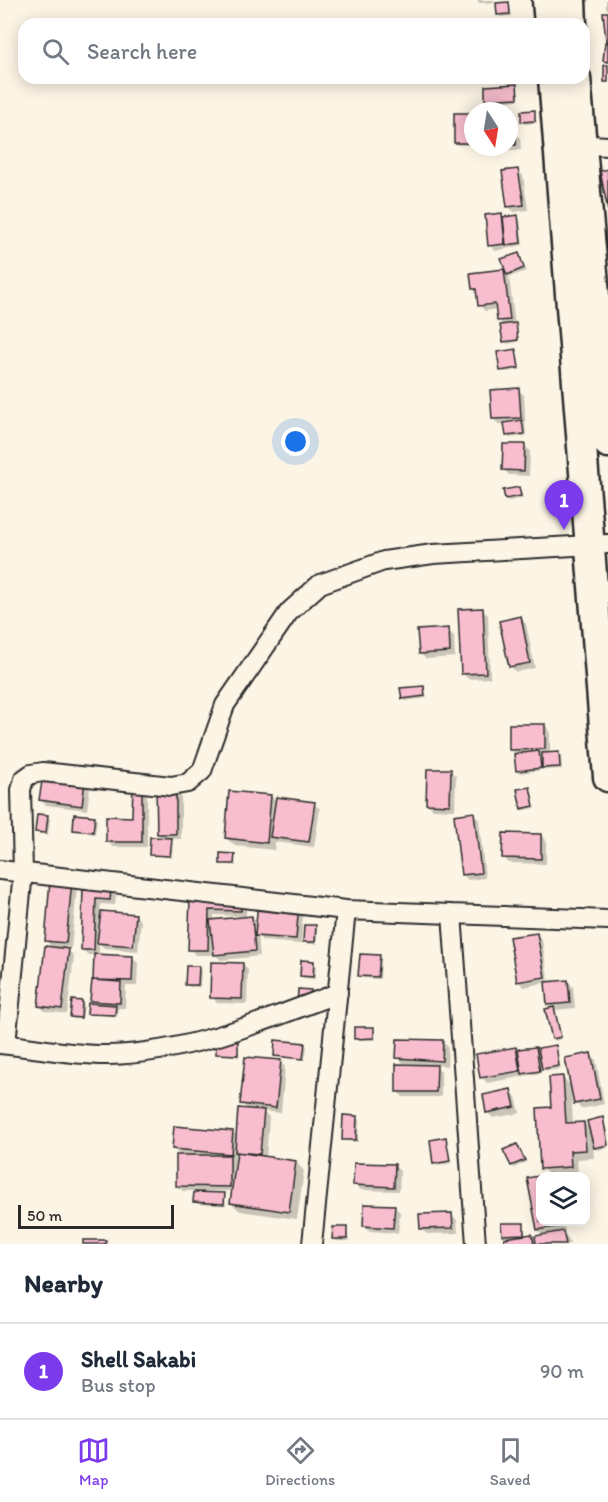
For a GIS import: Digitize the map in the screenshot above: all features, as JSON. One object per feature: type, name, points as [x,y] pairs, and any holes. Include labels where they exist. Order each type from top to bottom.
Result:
[{"type":"main road","points":[[547,0],[548,18]]},
{"type":"main road","points":[[570,0],[572,18]]},
{"type":"main road","points":[[556,84],[582,144],[608,777]]},
{"type":"main road","points":[[577,84],[608,443]]},
{"type":"street","points":[[338,993],[241,1030],[160,1051],[107,1055],[3,1044],[23,872],[21,790],[24,780],[31,774],[43,772],[171,786],[188,783],[202,771],[225,705],[289,612],[320,584],[384,561],[433,554],[598,544]]},
{"type":"street","points":[[0,870],[346,910],[608,920]]},
{"type":"street","points":[[312,1244],[346,910]]},
{"type":"street","points":[[452,914],[476,1244]]},
{"type":"building","points":[[509,2],[510,14],[497,15],[496,3]]},
{"type":"building","points":[[603,12],[608,12],[608,41],[606,41]]},
{"type":"building","points":[[605,42],[608,42],[608,62],[603,61]]},
{"type":"building","points":[[604,65],[608,65],[608,82],[604,82]]},
{"type":"building","points":[[517,84],[518,98],[485,100],[485,86]]},
{"type":"building","points":[[535,110],[535,121],[521,122],[521,111]]},
{"type":"building","points":[[454,113],[464,113],[464,143],[454,143]]},
{"type":"building","points":[[518,169],[524,205],[507,207],[502,171]]},
{"type":"building","points":[[608,169],[608,211],[600,171]]},
{"type":"building","points":[[502,213],[505,244],[488,246],[485,215]]},
{"type":"building","points":[[518,215],[521,243],[506,245],[503,217]]},
{"type":"building","points":[[519,253],[524,268],[507,275],[501,259]]},
{"type":"building","points":[[504,269],[510,320],[497,321],[495,304],[478,306],[476,289],[472,289],[470,273]]},
{"type":"building","points":[[516,323],[518,340],[503,342],[500,325]]},
{"type":"building","points":[[516,349],[519,368],[500,371],[497,352]]},
{"type":"building","points":[[519,388],[521,418],[492,419],[490,390]]},
{"type":"building","points":[[522,420],[524,434],[506,436],[504,423]]},
{"type":"building","points":[[503,444],[525,444],[524,471],[502,470]]},
{"type":"building","points":[[519,487],[521,496],[505,499],[503,490]]},
{"type":"building","points":[[483,608],[486,673],[461,674],[458,609]]},
{"type":"building","points":[[521,616],[530,663],[509,667],[499,621]]},
{"type":"building","points":[[449,628],[450,652],[419,654],[417,630]]},
{"type":"building","points":[[424,686],[425,696],[402,699],[400,688]]},
{"type":"building","points":[[509,724],[545,724],[545,749],[509,750]]},
{"type":"building","points":[[539,751],[541,768],[516,771],[514,754]]},
{"type":"building","points":[[559,752],[560,767],[542,768],[542,753]]},
{"type":"building","points":[[427,769],[451,769],[450,805],[426,804]]},
{"type":"building","points":[[43,775],[85,780],[82,806],[39,800]]},
{"type":"building","points":[[133,784],[142,784],[142,842],[106,842],[106,816],[132,817]]},
{"type":"building","points":[[156,786],[176,786],[176,834],[157,834]]},
{"type":"building","points":[[530,787],[534,806],[521,809],[517,789]]},
{"type":"building","points":[[229,791],[271,795],[267,843],[225,838]]},
{"type":"building","points":[[276,797],[315,802],[309,842],[270,837]]},
{"type":"building","points":[[474,812],[481,873],[461,875],[454,815]]},
{"type":"building","points":[[37,814],[48,815],[46,833],[35,832]]},
{"type":"building","points":[[74,814],[95,816],[93,832],[73,830]]},
{"type":"building","points":[[503,833],[541,834],[541,859],[502,858]]},
{"type":"building","points":[[150,837],[172,838],[170,856],[149,855]]},
{"type":"building","points":[[220,853],[235,854],[234,864],[220,864]]},
{"type":"building","points":[[50,880],[72,881],[66,943],[45,941]]},
{"type":"building","points":[[83,888],[111,889],[110,900],[96,899],[94,950],[81,950]]},
{"type":"building","points":[[190,899],[241,900],[241,911],[209,910],[208,950],[188,950]]},
{"type":"building","points":[[258,901],[299,904],[296,939],[255,936]]},
{"type":"building","points":[[101,911],[136,914],[133,946],[97,943]]},
{"type":"building","points":[[252,916],[255,951],[214,955],[210,920]]},
{"type":"building","points":[[304,925],[316,925],[315,942],[303,942]]},
{"type":"building","points":[[537,933],[545,977],[517,982],[509,937]]},
{"type":"building","points":[[45,946],[69,949],[62,1009],[38,1006]]},
{"type":"building","points":[[94,954],[133,956],[132,981],[93,980]]},
{"type":"building","points":[[360,954],[380,955],[378,977],[358,976]]},
{"type":"building","points":[[301,960],[314,961],[313,977],[300,976]]},
{"type":"building","points":[[211,962],[243,963],[242,999],[210,998]]},
{"type":"building","points":[[186,966],[199,966],[198,985],[185,985]]},
{"type":"building","points":[[92,980],[121,982],[120,1003],[90,1001]]},
{"type":"building","points":[[568,980],[570,1003],[547,1005],[545,982]]},
{"type":"building","points":[[298,989],[311,990],[310,1006],[297,1006]]},
{"type":"building","points":[[72,1000],[82,1001],[81,1018],[70,1017]]},
{"type":"building","points":[[88,1003],[116,1005],[115,1015],[87,1014]]},
{"type":"building","points":[[554,1007],[561,1037],[552,1039],[545,1009]]},
{"type":"building","points":[[354,1027],[374,1027],[374,1038],[354,1039]]},
{"type":"building","points":[[397,1039],[443,1040],[442,1061],[396,1058]]},
{"type":"building","points":[[275,1040],[305,1043],[303,1059],[274,1056]]},
{"type":"building","points":[[216,1041],[238,1042],[238,1055],[216,1054]]},
{"type":"building","points":[[556,1045],[559,1066],[542,1069],[538,1048]]},
{"type":"building","points":[[516,1047],[520,1071],[480,1078],[476,1054]]},
{"type":"building","points":[[536,1047],[540,1071],[522,1074],[518,1049]]},
{"type":"building","points":[[591,1053],[600,1099],[574,1104],[565,1058]]},
{"type":"building","points":[[245,1057],[281,1060],[276,1108],[240,1104]]},
{"type":"building","points":[[396,1064],[437,1065],[436,1092],[396,1092]]},
{"type":"building","points":[[563,1076],[566,1123],[584,1122],[586,1150],[570,1151],[571,1167],[540,1169],[537,1108],[551,1107],[549,1077]]},
{"type":"building","points":[[511,1089],[515,1107],[486,1113],[483,1095]]},
{"type":"building","points":[[238,1108],[264,1110],[260,1154],[235,1152]]},
{"type":"building","points":[[343,1115],[357,1116],[356,1140],[342,1140]]},
{"type":"building","points":[[603,1117],[608,1145],[594,1148],[587,1121]]},
{"type":"building","points":[[174,1126],[233,1131],[231,1154],[172,1149]]},
{"type":"building","points":[[446,1137],[450,1161],[433,1164],[430,1140]]},
{"type":"building","points":[[517,1144],[525,1160],[511,1166],[503,1150]]},
{"type":"building","points":[[237,1152],[296,1161],[289,1212],[230,1203]]},
{"type":"building","points":[[176,1155],[230,1155],[230,1187],[176,1186]]},
{"type":"building","points":[[354,1163],[395,1164],[394,1187],[353,1185]]},
{"type":"building","points":[[536,1176],[536,1225],[527,1178]]},
{"type":"building","points":[[194,1192],[225,1193],[224,1204],[193,1202]]},
{"type":"building","points":[[364,1204],[395,1205],[393,1228],[363,1226]]},
{"type":"building","points":[[452,1213],[453,1228],[420,1229],[419,1214]]},
{"type":"building","points":[[501,1223],[524,1223],[524,1234],[502,1235]]},
{"type":"building","points":[[536,1226],[560,1226],[537,1230]]},
{"type":"building","points":[[333,1227],[347,1227],[347,1239],[332,1239]]},
{"type":"building","points":[[563,1231],[566,1244],[536,1244],[535,1236]]},
{"type":"building","points":[[532,1234],[534,1244],[505,1244],[504,1238]]},
{"type":"building","points":[[83,1240],[106,1240],[106,1244],[83,1244]]},
{"type":"place","name":"Shell Sakabi","points":[[564,530]]}]
